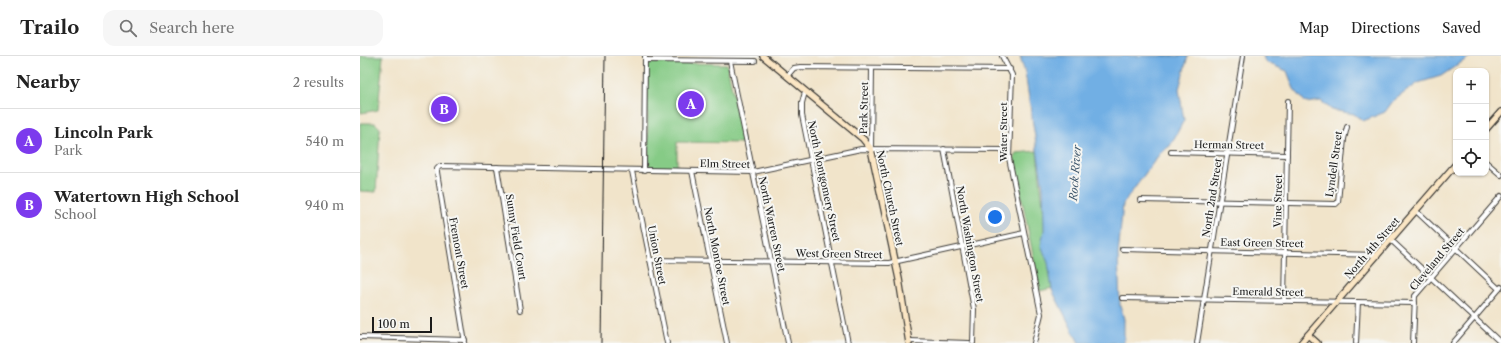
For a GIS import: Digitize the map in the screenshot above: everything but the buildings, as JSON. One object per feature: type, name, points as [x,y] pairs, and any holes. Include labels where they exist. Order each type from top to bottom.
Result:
[{"type":"main road","name":"North Church Street","points":[[763,56],[863,139],[871,149],[909,342]]},
{"type":"main road","points":[[1489,126],[1501,112]]},
{"type":"main road","name":"North 4th Street","points":[[1301,343],[1453,168]]},
{"type":"main road","points":[[1308,335],[1317,343]]},
{"type":"street","name":"Water Street","points":[[1002,56],[1010,69],[1012,80],[1009,150],[1041,314],[1034,343]]},
{"type":"street","name":"North 2nd Street","points":[[1197,343],[1243,56]]},
{"type":"street","points":[[644,171],[645,58],[755,61]]},
{"type":"street","name":"North Warren Street","points":[[730,61],[788,343]]},
{"type":"street","points":[[787,76],[794,68],[800,66],[1010,69]]},
{"type":"street","name":"Park Street","points":[[871,149],[872,68]]},
{"type":"street","name":"North Montgomery Street","points":[[805,92],[802,99],[802,110],[848,343]]},
{"type":"street","name":"Vine Street","points":[[1284,301],[1288,101]]},
{"type":"street","name":"Lyndell Street","points":[[1286,203],[1336,204],[1338,202],[1344,139],[1347,127]]},
{"type":"street","name":"Elm Street","points":[[438,167],[753,172],[861,149],[1009,150]]},
{"type":"street","name":"North Washington Street","points":[[944,149],[964,247],[974,309],[973,343]]},
{"type":"street","name":"Herman Street","points":[[1172,152],[1287,155]]},
{"type":"street","points":[[1489,165],[1501,175]]},
{"type":"street","name":"Fremont Street","points":[[438,167],[437,172],[465,341]]},
{"type":"street","name":"Sunny Field Court","points":[[497,167],[520,310]]},
{"type":"street","name":"Union Street","points":[[632,171],[666,343]]},
{"type":"street","name":"North Monroe Street","points":[[692,171],[728,343]]},
{"type":"street","name":"Cleveland Street","points":[[1413,343],[1415,296],[1501,196]]},
{"type":"street","points":[[1140,200],[1286,203]]},
{"type":"street","points":[[1416,211],[1500,288],[1453,343]]},
{"type":"street","name":"West Green Street","points":[[650,260],[894,262],[1024,233]]},
{"type":"street","points":[[1391,240],[1501,343]]},
{"type":"street","name":"East Green Street","points":[[1122,250],[1378,255]]},
{"type":"street","name":"Emerald Street","points":[[1122,298],[1414,303]]},
{"type":"street","points":[[1356,343],[1358,302]]},
{"type":"street","points":[[360,337],[465,341]]},
{"type":"street","points":[[909,342],[969,343]]},
{"type":"green space","points":[[360,56],[383,56],[378,110],[361,113]]},
{"type":"green space","points":[[650,62],[727,64],[743,143],[677,142],[677,168],[649,168],[647,67]]},
{"type":"green space","points":[[360,123],[375,123],[380,128],[376,192],[360,191]]},
{"type":"green space","points":[[1037,151],[1052,288],[1040,291],[1014,158],[1016,153]]},
{"type":"water","name":"Rock River","points":[[1020,56],[1188,56],[1179,89],[1184,120],[1170,146],[1161,152],[1123,204],[1118,255],[1120,305],[1124,319],[1124,343],[1079,343],[1052,290],[1048,263],[1041,245],[1044,230],[1043,188],[1025,73]]},
{"type":"water","points":[[1263,56],[1471,56],[1441,76],[1418,83],[1393,101],[1385,112],[1363,121],[1354,114],[1332,110],[1321,101],[1306,103],[1294,89],[1287,71],[1265,62]]},
{"type":"railway","points":[[601,343],[605,56]]},
{"type":"place","name":"Lincoln Park","points":[[691,104]]},
{"type":"place","name":"Watertown High School","points":[[444,109]]}]
